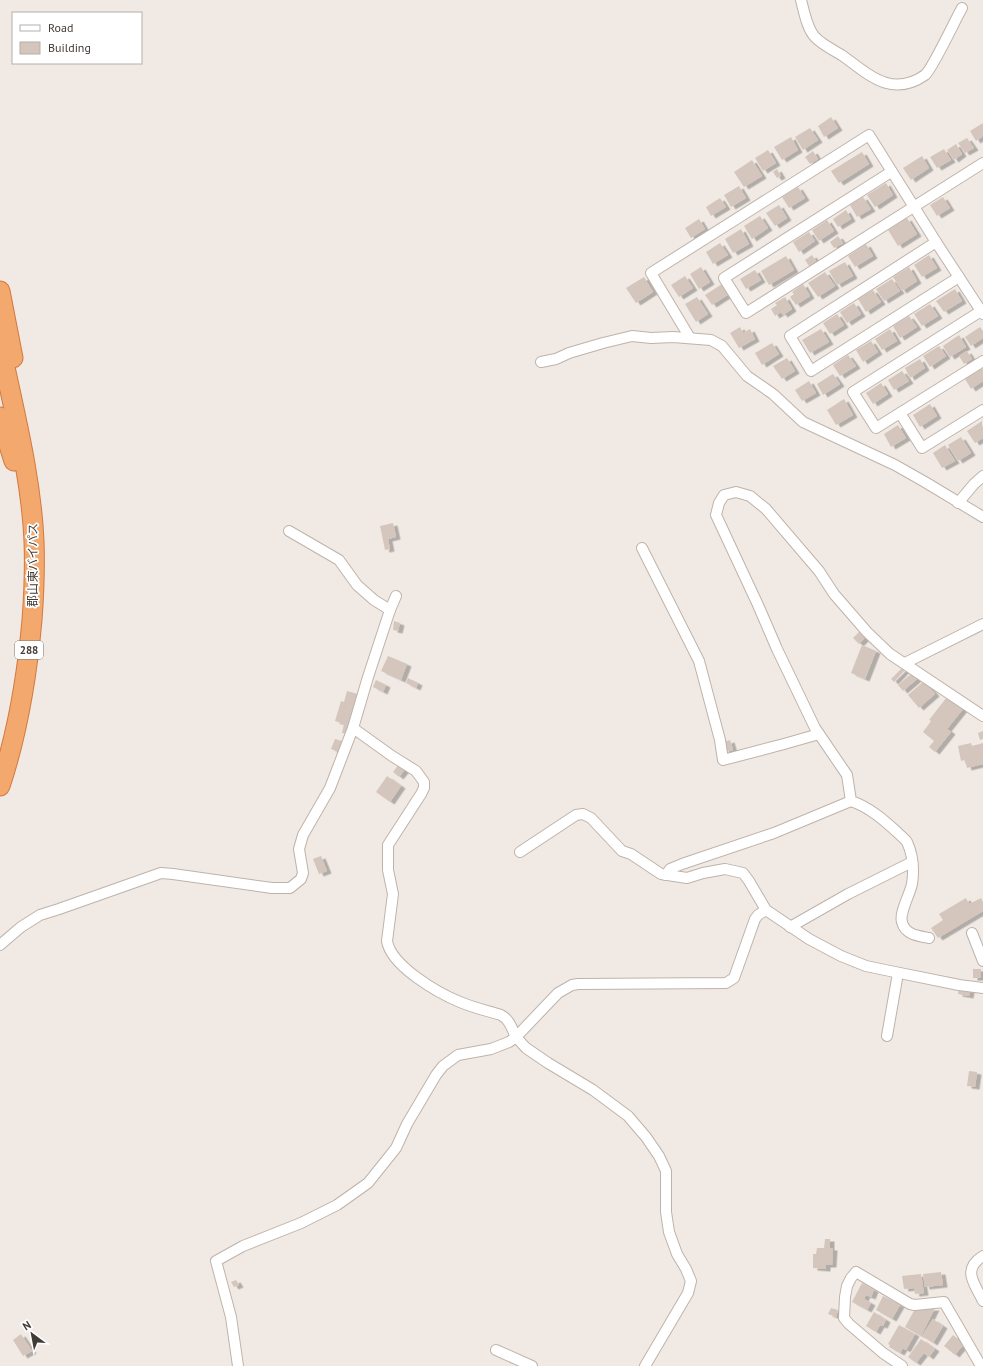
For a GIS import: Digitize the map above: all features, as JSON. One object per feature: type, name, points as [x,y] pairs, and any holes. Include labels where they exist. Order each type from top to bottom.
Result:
[{"type":"highway","points":[[0,291],[24,414],[26,471]]},
{"type":"highway","name":"郡山東バイパス","points":[[0,343],[26,471],[34,540],[34,587],[24,690],[14,739],[0,786]]},
{"type":"highway","points":[[0,417],[31,512]]},
{"type":"street","points":[[802,0],[806,19],[814,37],[875,79],[886,84],[903,84],[926,74],[962,8]]},
{"type":"street","points":[[690,338],[651,273],[869,135],[891,172],[982,313],[854,392],[876,428],[983,361]]},
{"type":"street","points":[[891,172],[724,278],[746,313],[983,163]]},
{"type":"street","points":[[936,242],[790,336],[811,371],[959,277]]},
{"type":"street","points":[[541,362],[556,359],[569,353],[632,336],[703,338],[718,343],[727,351],[747,376],[773,394],[804,422],[895,465],[983,517]]},
{"type":"street","points":[[900,413],[922,448],[983,410]]},
{"type":"street","points":[[958,503],[983,476]]},
{"type":"street","points":[[851,801],[847,775],[819,734],[777,649],[716,515],[719,503],[724,495],[736,492],[750,496],[766,510],[799,547],[819,571],[834,594],[867,632],[890,654],[983,716]]},
{"type":"street","points":[[289,531],[325,550],[338,560],[357,585],[374,600],[390,610]]},
{"type":"street","points":[[642,548],[699,661],[720,740],[723,760],[819,734]]},
{"type":"street","points":[[0,945],[21,927],[40,915],[59,910],[161,874],[173,874],[260,887],[290,888],[301,879],[303,873],[299,849],[303,835],[330,788],[354,728],[368,677],[396,596]]},
{"type":"street","points":[[905,663],[983,624]]},
{"type":"street","points":[[354,728],[392,756],[416,771],[424,782],[424,788],[421,794],[388,845],[388,870],[393,894],[387,941],[388,947],[402,966],[440,992],[459,1002],[502,1015],[506,1018],[516,1037],[526,1048],[548,1063],[594,1090],[628,1116],[660,1156],[666,1171],[666,1212],[669,1232],[677,1254],[691,1281],[688,1293],[645,1366]]},
{"type":"street","points":[[666,875],[670,869],[682,864],[774,833],[851,801],[873,812],[906,841],[912,862],[913,873],[912,884],[901,918],[904,927],[910,933],[929,938]]},
{"type":"street","points":[[520,852],[576,815],[583,814],[590,818],[622,851],[631,854],[661,874],[687,878],[725,869],[743,873],[766,910],[790,927],[841,956],[866,966],[959,985],[983,988]]},
{"type":"street","points":[[790,927],[848,894],[912,862]]},
{"type":"street","points":[[238,1366],[231,1316],[216,1261],[243,1246],[301,1223],[337,1205],[368,1183],[396,1148],[407,1124],[436,1075],[443,1066],[458,1055],[491,1049],[516,1037],[558,993],[572,985],[718,983],[730,981],[734,978],[755,919],[766,910]]},
{"type":"street","points":[[972,933],[983,960]]},
{"type":"street","points":[[887,1036],[898,973]]},
{"type":"street","points":[[983,1256],[974,1265],[970,1273],[971,1279],[983,1301]]},
{"type":"street","points":[[902,1366],[883,1353],[844,1318],[847,1286],[856,1272],[910,1304],[915,1305],[944,1302],[981,1366]]},
{"type":"street","points":[[496,1350],[532,1366]]},
{"type":"building","points":[[831,117],[838,128],[824,137],[818,126]]},
{"type":"building","points":[[983,123],[983,136],[976,141],[970,131]]},
{"type":"building","points":[[810,128],[818,140],[803,150],[795,137]]},
{"type":"building","points":[[791,137],[798,150],[782,160],[774,147]]},
{"type":"building","points":[[967,138],[974,148],[965,153],[958,143]]},
{"type":"building","points":[[956,144],[962,154],[954,160],[947,150]]},
{"type":"building","points":[[944,149],[951,160],[937,168],[930,157]]},
{"type":"building","points":[[768,150],[776,163],[763,171],[755,158]]},
{"type":"building","points":[[813,151],[818,159],[810,164],[805,157]]},
{"type":"building","points":[[862,152],[869,164],[839,183],[831,171]]},
{"type":"building","points":[[922,156],[929,168],[911,180],[903,168]]},
{"type":"building","points":[[752,160],[762,176],[744,187],[734,172]]},
{"type":"building","points":[[777,169],[781,176],[777,178],[773,172]]},
{"type":"building","points":[[886,183],[893,195],[875,207],[867,195]]},
{"type":"building","points":[[739,186],[746,198],[731,207],[724,195]]},
{"type":"building","points":[[798,187],[805,198],[789,208],[782,197]]},
{"type":"building","points":[[863,197],[871,209],[857,217],[850,205]]},
{"type":"building","points":[[943,197],[950,208],[937,216],[930,205]]},
{"type":"building","points":[[720,198],[726,207],[711,216],[706,207]]},
{"type":"building","points":[[779,205],[787,218],[775,226],[766,213]]},
{"type":"building","points":[[846,210],[851,219],[838,227],[833,219]]},
{"type":"building","points":[[760,216],[768,228],[752,239],[744,226]]},
{"type":"building","points":[[907,218],[917,234],[898,246],[888,230]]},
{"type":"building","points":[[699,219],[705,229],[691,238],[685,228]]},
{"type":"building","points":[[827,220],[834,231],[819,241],[812,230]]},
{"type":"building","points":[[741,229],[749,244],[733,253],[725,239]]},
{"type":"building","points":[[809,232],[815,241],[799,252],[793,242]]},
{"type":"building","points":[[838,236],[843,243],[834,248],[830,242]]},
{"type":"building","points":[[720,243],[728,255],[713,264],[706,252]]},
{"type":"building","points":[[866,244],[873,256],[855,267],[848,256]]},
{"type":"building","points":[[812,255],[816,261],[809,266],[805,260]]},
{"type":"building","points":[[929,255],[937,268],[922,277],[914,265]]},
{"type":"building","points":[[786,256],[794,270],[769,285],[761,271]]},
{"type":"building","points":[[845,262],[853,276],[837,285],[829,271]]},
{"type":"building","points":[[701,267],[710,282],[699,289],[690,274]]},
{"type":"building","points":[[909,267],[917,281],[902,291],[893,277]]},
{"type":"building","points":[[755,270],[761,280],[746,289],[740,279]]},
{"type":"building","points":[[825,272],[835,286],[818,297],[808,283]]},
{"type":"building","points":[[685,276],[693,288],[679,297],[671,285]]},
{"type":"building","points":[[644,277],[653,292],[636,303],[626,288]]},
{"type":"building","points":[[892,279],[900,291],[884,301],[876,289]]},
{"type":"building","points":[[722,284],[729,294],[712,305],[705,295]]},
{"type":"building","points":[[803,284],[810,296],[796,305],[790,297],[794,294],[792,292]]},
{"type":"building","points":[[955,289],[962,301],[944,312],[936,301]]},
{"type":"building","points":[[873,290],[881,302],[866,312],[858,299]]},
{"type":"building","points":[[697,297],[708,314],[696,322],[685,304]]},
{"type":"building","points":[[785,297],[792,309],[783,315],[781,312],[775,316],[771,309],[777,305],[775,303]]},
{"type":"building","points":[[854,303],[861,314],[847,323],[840,312]]},
{"type":"building","points":[[930,304],[938,316],[922,326],[914,314]]},
{"type":"building","points":[[837,314],[844,325],[830,334],[823,323]]},
{"type":"building","points":[[909,316],[917,327],[900,338],[893,326]]},
{"type":"building","points":[[740,327],[743,333],[750,329],[755,339],[739,348],[730,333]]},
{"type":"building","points":[[980,327],[983,331],[983,338],[971,346],[965,337]]},
{"type":"building","points":[[821,329],[829,342],[810,353],[802,340]]},
{"type":"building","points":[[890,329],[897,341],[882,350],[875,339]]},
{"type":"building","points":[[959,335],[966,347],[950,357],[943,346]]},
{"type":"building","points":[[871,341],[878,352],[863,362],[856,350]]},
{"type":"building","points":[[772,343],[779,354],[762,365],[755,353]]},
{"type":"building","points":[[939,346],[946,356],[930,367],[923,356]]},
{"type":"building","points":[[967,351],[972,359],[964,364],[959,356]]},
{"type":"building","points":[[848,355],[856,366],[840,376],[833,365]]},
{"type":"building","points":[[787,358],[795,371],[782,379],[773,366]]},
{"type":"building","points":[[920,359],[925,368],[910,378],[905,368]]},
{"type":"building","points":[[982,368],[983,381],[971,389],[965,379]]},
{"type":"building","points":[[902,371],[909,381],[894,390],[888,380]]},
{"type":"building","points":[[833,374],[840,384],[823,395],[817,384]]},
{"type":"building","points":[[809,381],[816,393],[802,401],[795,390]]},
{"type":"building","points":[[881,383],[888,394],[873,404],[866,393]]},
{"type":"building","points":[[844,399],[853,415],[836,425],[827,410]]},
{"type":"building","points":[[930,404],[937,416],[920,427],[913,415]]},
{"type":"building","points":[[982,421],[983,438],[975,443],[967,431]]},
{"type":"building","points":[[898,425],[906,438],[891,447],[884,434]]},
{"type":"building","points":[[961,437],[971,453],[958,461],[948,445]]},
{"type":"building","points":[[945,445],[955,461],[942,468],[933,453]]},
{"type":"building","points":[[393,523],[396,537],[388,539],[390,549],[385,550],[380,526]]},
{"type":"building","points":[[394,621],[400,623],[398,631],[393,630]]},
{"type":"building","points":[[859,632],[865,638],[859,644],[853,638]]},
{"type":"building","points":[[862,645],[876,651],[865,679],[851,673]]},
{"type":"building","points":[[388,656],[407,664],[401,680],[381,671]]},
{"type":"building","points":[[903,667],[906,669],[894,682],[891,679]]},
{"type":"building","points":[[912,673],[917,679],[903,691],[898,685]]},
{"type":"building","points":[[408,678],[418,683],[416,688],[406,683]]},
{"type":"building","points":[[376,680],[386,685],[383,692],[373,687]]},
{"type":"building","points":[[924,681],[935,694],[919,708],[908,695]]},
{"type":"building","points":[[347,691],[358,694],[347,734],[342,733],[344,724],[335,721],[341,701],[344,702]]},
{"type":"building","points":[[947,697],[963,709],[947,729],[951,732],[935,752],[929,747],[934,741],[923,732],[931,721],[929,720]]},
{"type":"building","points":[[983,731],[983,739],[980,740],[978,733]]},
{"type":"building","points":[[335,739],[342,741],[338,752],[331,749]]},
{"type":"building","points":[[730,740],[733,750],[725,752],[723,742]]},
{"type":"building","points":[[971,743],[972,746],[983,743],[983,764],[967,768],[965,760],[961,761],[958,746]]},
{"type":"building","points":[[399,764],[406,768],[399,777],[393,772]]},
{"type":"building","points":[[387,776],[401,786],[390,802],[376,792]]},
{"type":"building","points":[[321,856],[327,871],[319,874],[313,859]]},
{"type":"building","points":[[966,898],[969,904],[981,898],[983,902],[983,911],[938,938],[931,928],[943,920],[939,914]]},
{"type":"building","points":[[973,969],[981,969],[981,978],[973,978]]},
{"type":"building","points":[[959,988],[970,990],[969,996],[958,994]]},
{"type":"building","points":[[969,1071],[977,1072],[975,1087],[967,1086]]},
{"type":"building","points":[[825,1239],[830,1239],[830,1248],[833,1248],[832,1265],[826,1265],[826,1269],[813,1268],[813,1254],[816,1254],[817,1248],[824,1248]]},
{"type":"building","points":[[941,1272],[943,1285],[925,1287],[923,1274]]},
{"type":"building","points":[[921,1274],[924,1293],[915,1294],[914,1288],[904,1289],[902,1276]]},
{"type":"building","points":[[236,1280],[239,1285],[234,1287],[231,1282]]},
{"type":"building","points":[[862,1283],[874,1290],[871,1297],[866,1295],[864,1299],[871,1303],[867,1310],[852,1302]]},
{"type":"building","points":[[883,1296],[900,1305],[892,1319],[876,1310]]},
{"type":"building","points":[[831,1308],[838,1310],[836,1317],[828,1314]]},
{"type":"building","points":[[935,1308],[921,1336],[905,1327],[915,1309]]},
{"type":"building","points":[[874,1312],[886,1320],[883,1326],[880,1325],[876,1332],[866,1326]]},
{"type":"building","points":[[933,1319],[943,1326],[933,1343],[922,1336]]},
{"type":"building","points":[[899,1325],[915,1334],[906,1350],[903,1348],[900,1353],[889,1347],[890,1345],[888,1344]]},
{"type":"building","points":[[21,1334],[32,1351],[23,1356],[13,1340]]},
{"type":"building","points":[[953,1335],[964,1344],[955,1355],[944,1346]]},
{"type":"building","points":[[921,1339],[935,1349],[929,1357],[924,1353],[916,1363],[908,1357]]}]
